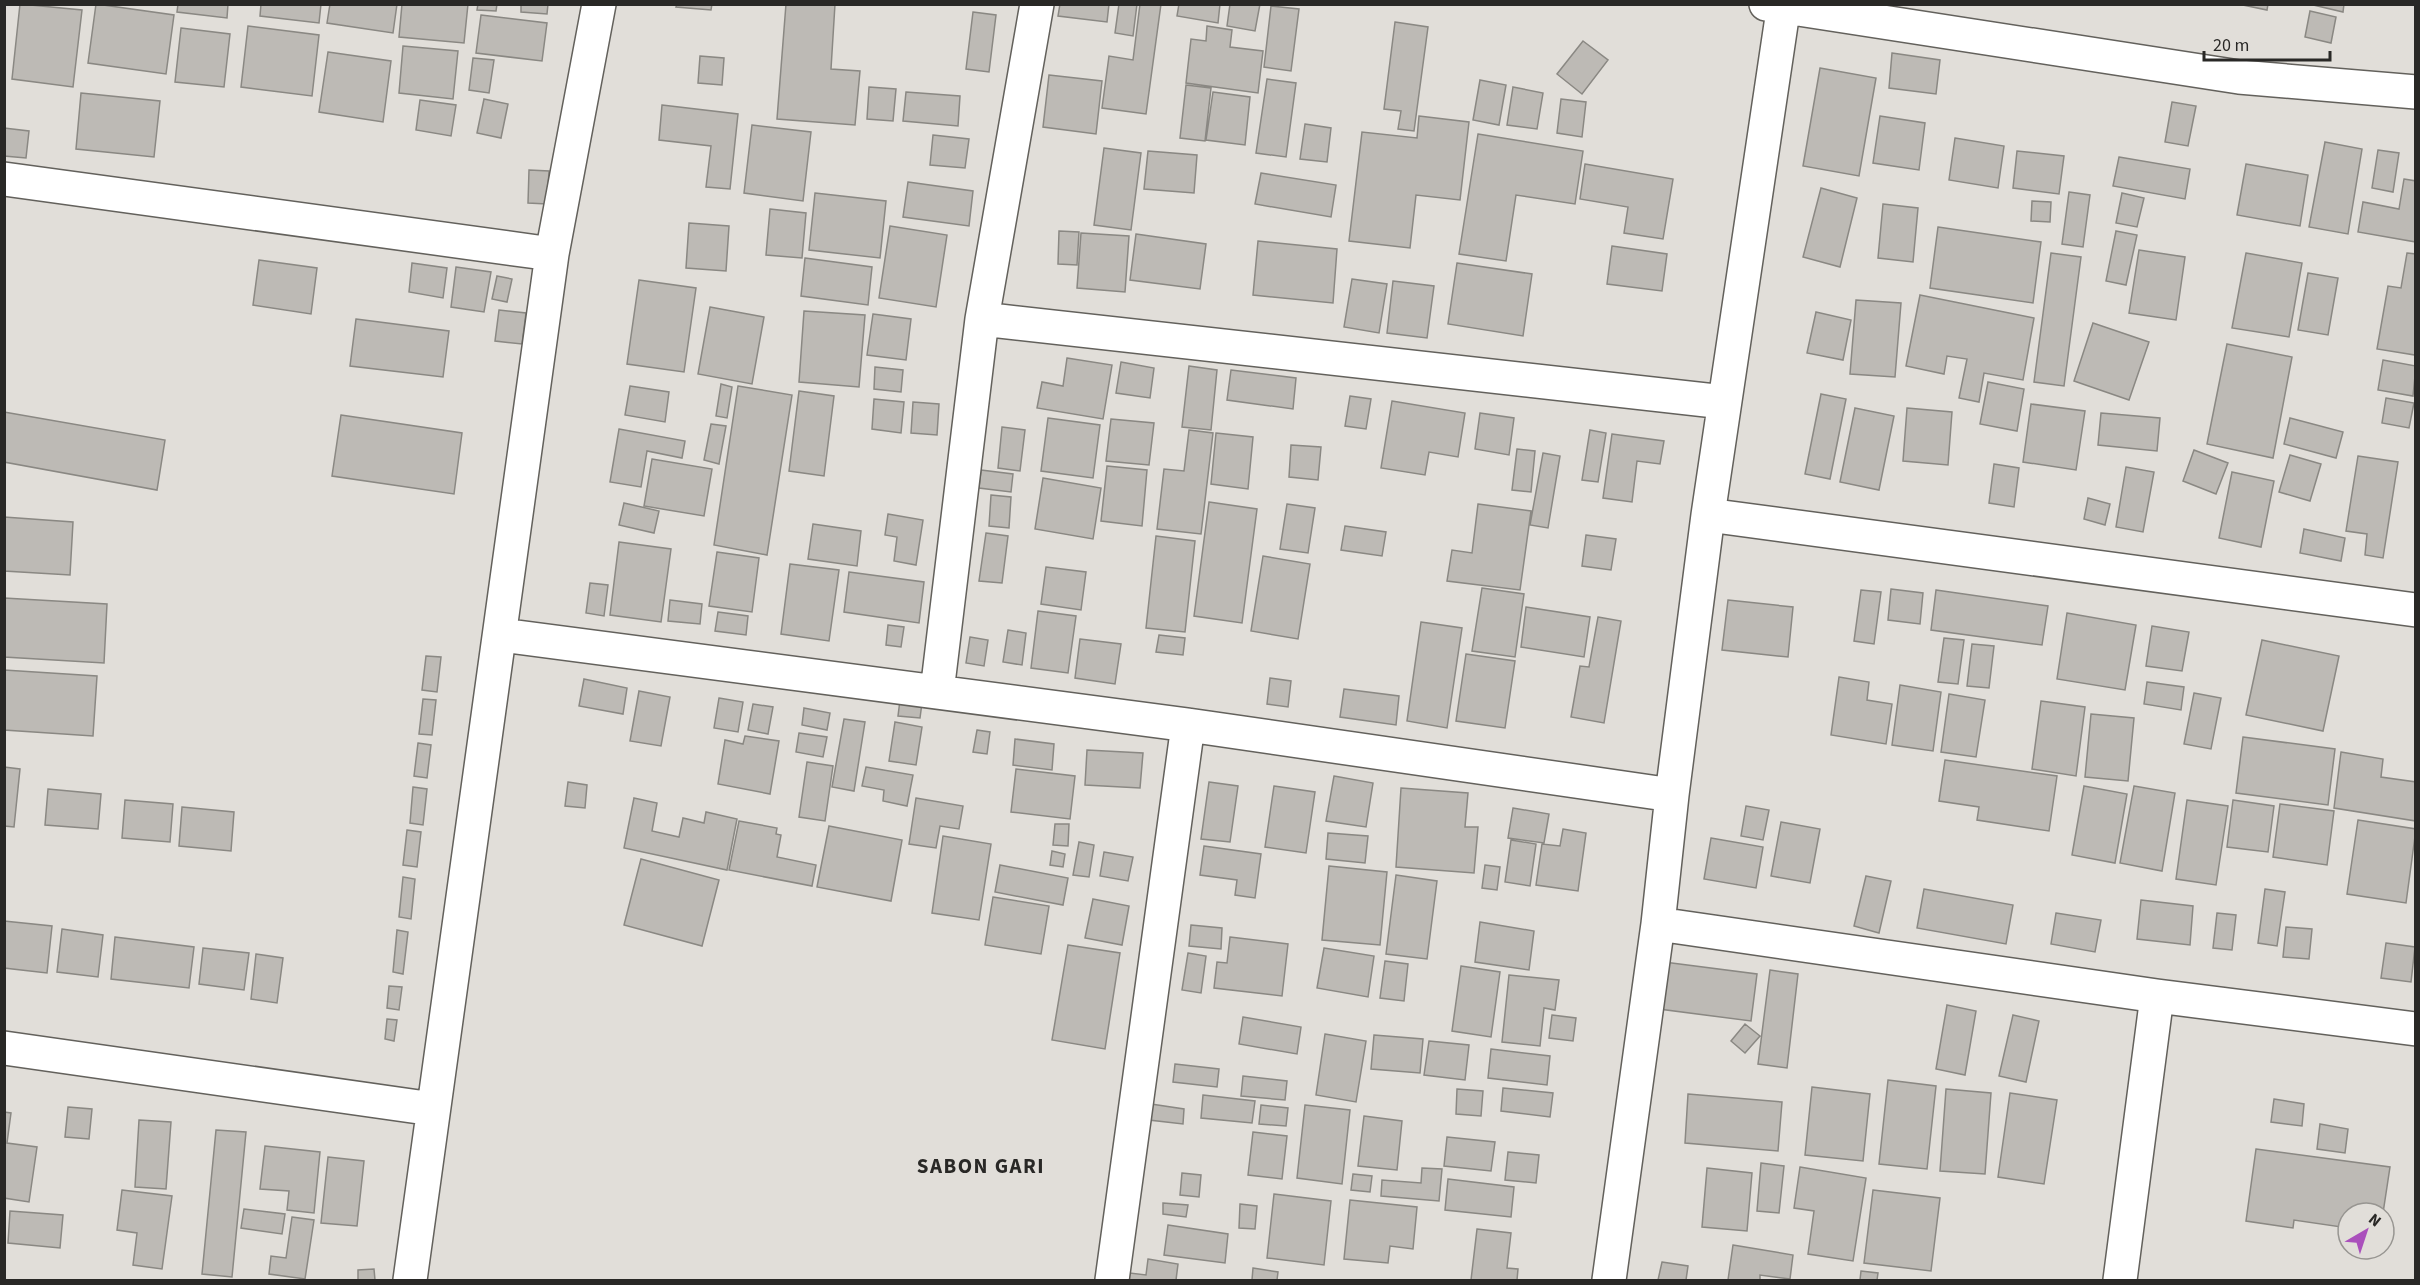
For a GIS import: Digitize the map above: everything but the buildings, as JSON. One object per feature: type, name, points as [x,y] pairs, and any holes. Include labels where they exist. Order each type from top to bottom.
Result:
[{"type":"street","points":[[410,1281],[552,254],[599,4]]},
{"type":"street","points":[[937,692],[982,319],[1037,4]]},
{"type":"street","points":[[1609,1281],[1658,924],[1708,515],[1778,5],[2239,76],[2415,92]]},
{"type":"street","points":[[4,178],[552,254]]},
{"type":"street","points":[[982,319],[1724,402]]},
{"type":"street","points":[[1708,515],[2415,609]]},
{"type":"street","points":[[501,635],[1188,725],[1672,795]]},
{"type":"street","points":[[1112,1281],[1188,725]]},
{"type":"street","points":[[1658,924],[2157,996],[2415,1029]]},
{"type":"street","points":[[2120,1281],[2157,996]]},
{"type":"street","points":[[4,1048],[433,1109]]},
{"type":"district","name":"SABON GARI","points":[[981,1166]]}]
